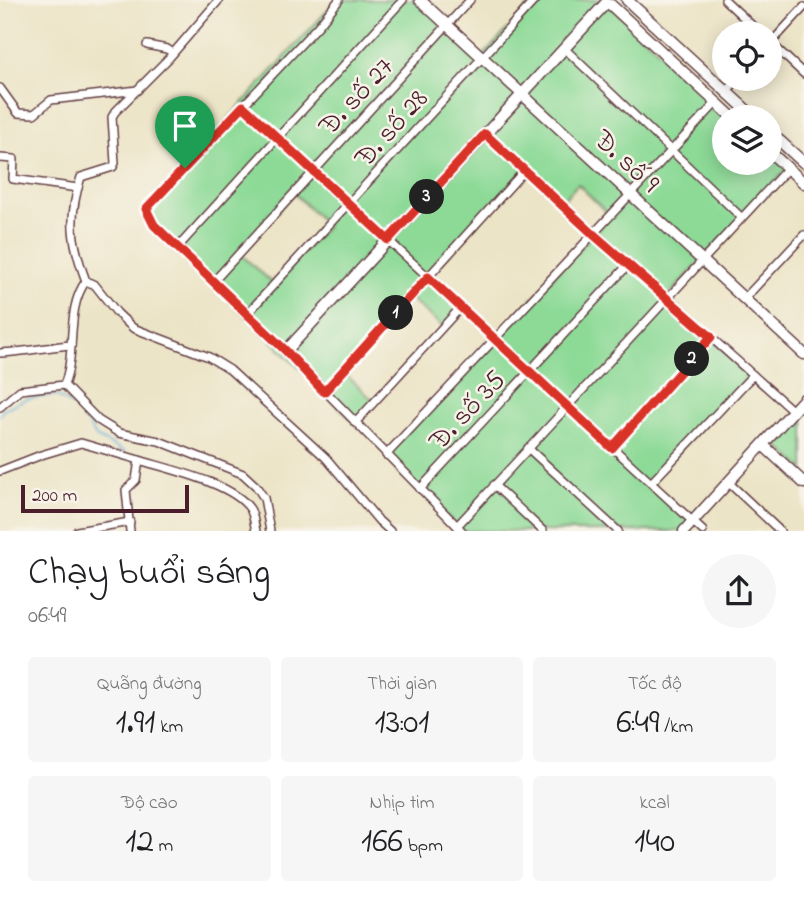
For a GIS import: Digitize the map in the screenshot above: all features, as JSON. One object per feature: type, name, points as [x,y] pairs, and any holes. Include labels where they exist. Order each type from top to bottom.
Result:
[{"type":"street","points":[[219,0],[112,117],[113,167],[81,177],[71,220],[73,240],[86,281],[94,285],[133,328],[209,358],[230,370],[326,458],[390,531]]},
{"type":"street","points":[[339,0],[318,26],[146,209],[154,225],[286,351],[459,528],[494,485],[667,297],[788,168],[802,157],[782,141]]},
{"type":"street","points":[[178,247],[403,0]]},
{"type":"street","name":"Đ. số 9","points":[[420,0],[804,354]]},
{"type":"street","name":"Đ. số 27","points":[[214,281],[470,0]]},
{"type":"street","name":"Đ. số 28","points":[[247,314],[535,0]]},
{"type":"street","points":[[607,3],[615,5],[624,0],[741,105]]},
{"type":"street","points":[[725,0],[748,21]]},
{"type":"street","points":[[286,351],[607,3]]},
{"type":"street","points":[[607,3],[718,105]]},
{"type":"street","points":[[782,30],[804,7]]},
{"type":"street","points":[[185,168],[318,26]]},
{"type":"street","points":[[147,45],[173,52]]},
{"type":"street","points":[[564,48],[741,217]]},
{"type":"street","points":[[782,54],[804,74]]},
{"type":"street","points":[[0,88],[18,113],[34,114],[51,100],[138,90]]},
{"type":"street","points":[[386,455],[726,92]]},
{"type":"street","points":[[243,106],[703,531]]},
{"type":"street","points":[[485,134],[593,234],[792,410]]},
{"type":"street","points":[[0,158],[14,159],[13,179],[78,188]]},
{"type":"street","points":[[782,163],[804,183]]},
{"type":"street","points":[[324,392],[524,171]]},
{"type":"street","points":[[744,299],[804,235]]},
{"type":"street","name":"Đ. số 35","points":[[420,489],[629,264]]},
{"type":"street","points":[[64,385],[78,300],[86,281]]},
{"type":"street","points":[[355,423],[461,307]]},
{"type":"street","points":[[612,448],[711,337]]},
{"type":"street","points":[[0,353],[71,345]]},
{"type":"street","points":[[651,483],[753,375]]},
{"type":"street","points":[[0,407],[20,390],[64,385]]},
{"type":"street","points":[[64,385],[98,419],[119,433],[159,441],[243,474],[264,498],[271,531]]},
{"type":"street","points":[[684,531],[804,399]]},
{"type":"street","points":[[0,471],[81,443],[187,475],[232,494],[251,510],[256,531]]},
{"type":"street","points":[[762,445],[804,483]]},
{"type":"street","points":[[528,448],[618,531]]},
{"type":"street","points":[[131,531],[126,489],[136,480],[139,460]]},
{"type":"street","points":[[728,482],[780,531]]},
{"type":"street","points":[[494,485],[543,531]]},
{"type":"street","points":[[77,531],[130,522]]},
{"type":"green space","points":[[337,0],[420,0],[482,57],[535,0],[603,0],[719,105],[712,105],[712,175],[781,175],[667,297],[750,375],[650,482],[693,522],[684,531],[462,531],[386,455],[610,216],[578,184],[562,201],[524,171],[428,277],[461,307],[443,327],[409,298],[343,372],[375,402],[355,423],[154,225],[146,209]],"holes":[[[294,193],[327,226],[274,284],[239,253]]]},
{"type":"green space","points":[[782,163],[788,168],[782,174]]},
{"type":"green space","points":[[802,420],[804,422],[804,469],[778,446]]},
{"type":"waterway","points":[[0,415],[4,409],[26,399],[55,395],[79,410],[96,437],[125,452]]},
{"type":"route","points":[[243,106],[388,240],[485,134],[593,234],[711,337],[612,448],[428,277],[324,392],[286,351],[154,225],[146,209],[185,168],[243,106]]}]
